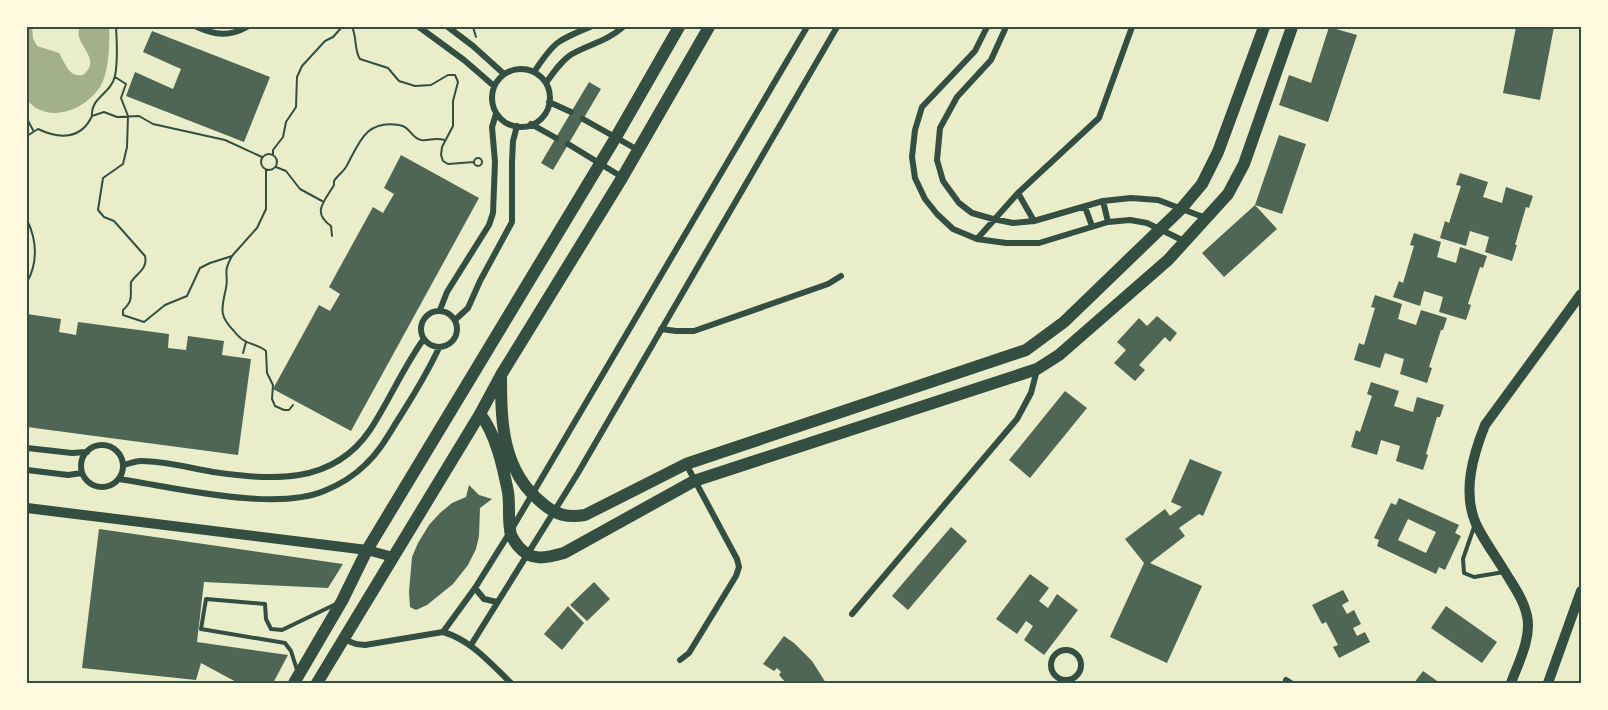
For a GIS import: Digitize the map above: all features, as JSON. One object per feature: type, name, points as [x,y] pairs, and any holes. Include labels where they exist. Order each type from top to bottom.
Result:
[{"type":"main road","points":[[296,679],[342,601],[367,550],[616,137],[679,27]]},
{"type":"main road","points":[[317,683],[622,178],[709,27]]},
{"type":"main road","points":[[501,375],[501,414],[506,450],[512,464],[531,494],[554,513],[572,517],[585,514],[686,464],[1026,350],[1064,322],[1161,229],[1202,184],[1218,152],[1264,27]]},
{"type":"main road","points":[[480,414],[490,426],[495,438],[508,492],[510,532],[527,555],[542,558],[564,553],[694,481],[1037,369],[1059,356],[1186,242],[1228,194],[1244,164],[1292,27]]},
{"type":"main road","points":[[896,393],[902,414]]},
{"type":"street","points":[[197,27],[214,34],[236,33],[247,27]]},
{"type":"street","points":[[419,27],[465,60],[494,86]]},
{"type":"street","points":[[448,27],[504,74]]},
{"type":"street","points":[[534,72],[552,46],[563,38],[590,27]]},
{"type":"street","points":[[546,83],[571,55],[611,38],[623,27]]},
{"type":"street","points":[[443,632],[475,588],[510,532],[807,27]]},
{"type":"street","points":[[471,645],[554,513],[837,27]]},
{"type":"street","points":[[987,27],[975,51],[922,107],[915,130],[912,157],[915,178],[925,199],[937,214],[953,229],[977,239],[1006,243],[1039,243],[1092,226],[1130,220],[1147,223],[1186,242]]},
{"type":"street","points":[[1006,27],[991,60],[957,97],[940,128],[937,159],[943,182],[959,203],[972,213],[1013,223],[1034,220],[1103,201],[1131,198],[1158,200],[1208,219]]},
{"type":"street","points":[[977,239],[1018,193],[1099,118],[1132,27]]},
{"type":"street","points":[[519,69],[534,72],[546,83],[549,102],[543,116],[531,124],[517,126],[505,122],[496,114],[491,100],[494,86],[504,74],[519,69]]},
{"type":"street","points":[[549,102],[571,112]]},
{"type":"street","points":[[440,310],[447,292],[489,225],[493,213],[495,162],[492,127],[496,114]]},
{"type":"street","points":[[583,119],[638,150]]},
{"type":"street","points":[[531,124],[556,138]]},
{"type":"street","points":[[455,320],[468,308],[512,222],[513,141],[517,126]]},
{"type":"street","points":[[568,144],[622,178]]},
{"type":"street","points":[[1018,193],[1034,220]]},
{"type":"street","points":[[1103,201],[1108,222]]},
{"type":"street","points":[[1085,207],[1092,226]]},
{"type":"street","points":[[662,329],[694,331],[828,284],[840,276]]},
{"type":"street","points":[[1511,683],[1526,642],[1528,618],[1522,601],[1476,523],[1468,498],[1474,460],[1485,425],[1581,294]]},
{"type":"street","points":[[440,310],[451,315],[455,320],[457,335],[447,346],[439,348],[423,340],[420,326],[424,317],[431,312],[440,310]]},
{"type":"street","points":[[123,465],[140,460],[267,478],[299,476],[320,471],[343,457],[369,431],[423,340]]},
{"type":"street","points":[[119,479],[234,497],[265,499],[300,497],[323,492],[366,464],[380,449],[429,371],[439,348]]},
{"type":"street","points":[[852,614],[1017,419],[1031,393],[1037,369]]},
{"type":"street","points":[[98,444],[112,446],[122,457],[123,465],[119,479],[107,487],[93,486],[82,473],[81,463],[87,452],[98,444]]},
{"type":"street","points":[[27,448],[72,453],[87,452]]},
{"type":"street","points":[[680,660],[689,653],[736,576],[739,567],[737,559],[686,464]]},
{"type":"street","points":[[27,470],[68,475],[82,473]]},
{"type":"street","points":[[27,508],[367,550],[393,557]]},
{"type":"street","points":[[475,588],[484,598],[497,602]]},
{"type":"street","points":[[1548,683],[1581,591]]},
{"type":"street","points":[[343,639],[365,645],[443,632],[471,645],[511,683]]},
{"type":"street","points":[[1062,650],[1072,650],[1079,658],[1080,668],[1075,677],[1060,681],[1051,667],[1054,656],[1062,650]]},
{"type":"lane","points":[[1476,523],[1463,559],[1464,573],[1474,577],[1505,572]]},
{"type":"lane","points":[[296,679],[291,651],[285,643],[201,629],[206,599],[266,604],[266,619],[271,629],[282,630],[342,601]]},
{"type":"path","points":[[27,136],[33,130],[38,129],[57,136],[77,133],[88,125],[95,102],[108,91],[115,77],[116,27]]},
{"type":"path","points":[[276,167],[273,150],[283,137],[286,122],[296,107],[297,76],[302,66],[342,27]]},
{"type":"path","points":[[352,27],[355,33],[357,56],[388,68],[399,81],[424,86],[436,83],[448,75],[455,75],[458,78],[453,101],[453,126],[444,140],[441,155],[443,161],[448,164],[459,161],[474,162]]},
{"type":"path","points":[[115,77],[126,84],[121,98],[128,116],[127,147],[123,164],[103,178],[98,206],[101,214],[114,221],[145,256],[146,265],[131,282],[130,302],[129,306],[123,310],[123,315],[144,322],[165,305],[187,296],[200,268],[232,256]]},
{"type":"path","points":[[92,116],[104,112],[117,117],[139,116],[153,124],[225,140],[262,157]]},
{"type":"path","points":[[27,119],[33,130]]},
{"type":"path","points":[[332,236],[331,226],[323,221],[322,201],[368,129],[400,125],[409,128],[415,137],[422,140],[435,137],[444,140]]},
{"type":"path","points":[[262,157],[273,154]]},
{"type":"path","points":[[262,157],[261,163],[266,170],[266,209],[254,233],[232,256],[226,266],[226,288],[222,311],[227,324],[246,342],[266,351],[267,373],[273,385],[272,399],[275,406],[288,410],[293,405]]},
{"type":"path","points":[[276,167],[286,171],[300,189],[322,201]]},
{"type":"path","points":[[266,170],[276,167]]},
{"type":"path","points":[[27,220],[35,245],[34,265],[27,282]]},
{"type":"path","points":[[243,353],[246,342]]},
{"type":"shaded area","points":[[27,27],[32,27],[33,38],[37,46],[59,53],[69,70],[74,74],[82,75],[89,68],[90,59],[79,37],[79,27],[109,27],[107,66],[103,81],[95,94],[73,109],[56,113],[38,109],[27,100]]},
{"type":"building","points":[[1329,27],[1357,35],[1328,122],[1279,105],[1289,75],[1311,83]]},
{"type":"building","points":[[1516,27],[1554,27],[1540,100],[1503,93]]},
{"type":"building","points":[[152,31],[270,77],[244,142],[126,96],[135,72],[173,89],[181,69],[143,52]]},
{"type":"building","points":[[589,82],[601,89],[553,170],[541,163]]},
{"type":"building","points":[[1279,135],[1306,144],[1282,214],[1255,205]]},
{"type":"building","points":[[401,155],[479,198],[351,431],[273,389],[319,305],[330,311],[340,294],[329,287],[373,207],[383,213],[394,194],[384,188]]},
{"type":"building","points":[[1460,173],[1488,182],[1483,197],[1502,203],[1506,187],[1533,196],[1529,208],[1526,207],[1512,261],[1485,252],[1489,237],[1470,231],[1466,246],[1440,238],[1445,221],[1449,223],[1461,186],[1456,185]]},
{"type":"building","points":[[1255,205],[1277,229],[1224,277],[1202,253]]},
{"type":"building","points":[[1414,233],[1441,242],[1437,257],[1456,263],[1460,247],[1487,256],[1483,268],[1480,267],[1468,304],[1471,305],[1466,320],[1439,312],[1443,297],[1424,291],[1420,306],[1393,297],[1399,281],[1403,283],[1414,246],[1410,245]]},
{"type":"building","points":[[1375,295],[1402,304],[1398,319],[1416,325],[1421,310],[1447,318],[1429,367],[1432,368],[1427,383],[1400,374],[1404,359],[1385,353],[1380,368],[1354,360],[1359,343],[1364,345],[1375,308],[1371,307]]},
{"type":"building","points":[[27,314],[61,319],[59,332],[76,335],[78,322],[169,334],[168,348],[186,350],[188,336],[224,341],[222,355],[251,359],[238,455],[27,427]]},
{"type":"building","points":[[1157,316],[1177,333],[1170,342],[1165,337],[1139,365],[1145,370],[1135,381],[1114,363],[1126,350],[1117,342],[1139,318],[1147,326]]},
{"type":"building","points":[[1371,382],[1399,391],[1394,406],[1413,412],[1417,397],[1444,405],[1440,417],[1437,417],[1423,470],[1396,461],[1400,446],[1381,440],[1377,455],[1351,447],[1356,430],[1360,432],[1372,396],[1367,394]]},
{"type":"building","points":[[1065,391],[1087,408],[1030,478],[1009,460]]},
{"type":"building","points":[[1190,459],[1222,472],[1203,516],[1199,514],[1179,528],[1185,536],[1150,563],[1202,586],[1167,663],[1110,637],[1144,563],[1125,539],[1165,509],[1170,516],[1182,507],[1171,502]]},
{"type":"building","points":[[469,485],[479,495],[492,499],[480,508],[476,549],[468,565],[453,584],[427,605],[416,610],[410,607],[412,557],[429,525],[452,503],[466,497]]},
{"type":"building","points":[[1399,498],[1459,525],[1455,533],[1461,536],[1445,570],[1439,567],[1436,574],[1377,546],[1379,540],[1374,538],[1391,503],[1396,505]],"holes":[[[1408,519],[1436,532],[1426,553],[1398,540]]]},
{"type":"building","points":[[951,527],[967,541],[908,610],[892,596]]},
{"type":"building","points":[[99,529],[343,564],[328,588],[204,582],[197,642],[288,655],[273,683],[238,683],[201,663],[196,680],[82,668]]},
{"type":"building","points":[[1030,574],[1049,588],[1039,601],[1048,608],[1057,594],[1078,610],[1044,655],[1024,640],[1033,626],[1026,621],[1017,634],[996,619]]},
{"type":"building","points":[[594,582],[610,599],[587,621],[570,605]]},
{"type":"building","points":[[1343,590],[1349,601],[1342,605],[1347,614],[1354,610],[1361,624],[1353,628],[1357,636],[1365,632],[1370,642],[1339,658],[1333,647],[1338,645],[1326,622],[1322,624],[1312,605]]},
{"type":"building","points":[[568,606],[584,623],[562,650],[544,634]]},
{"type":"building","points":[[1446,606],[1497,642],[1482,663],[1431,628]]},
{"type":"building","points":[[784,636],[812,661],[826,683],[786,683],[779,675],[781,672],[777,668],[774,671],[763,664]]},
{"type":"building","points":[[1423,671],[1440,683],[1414,683]]}]
